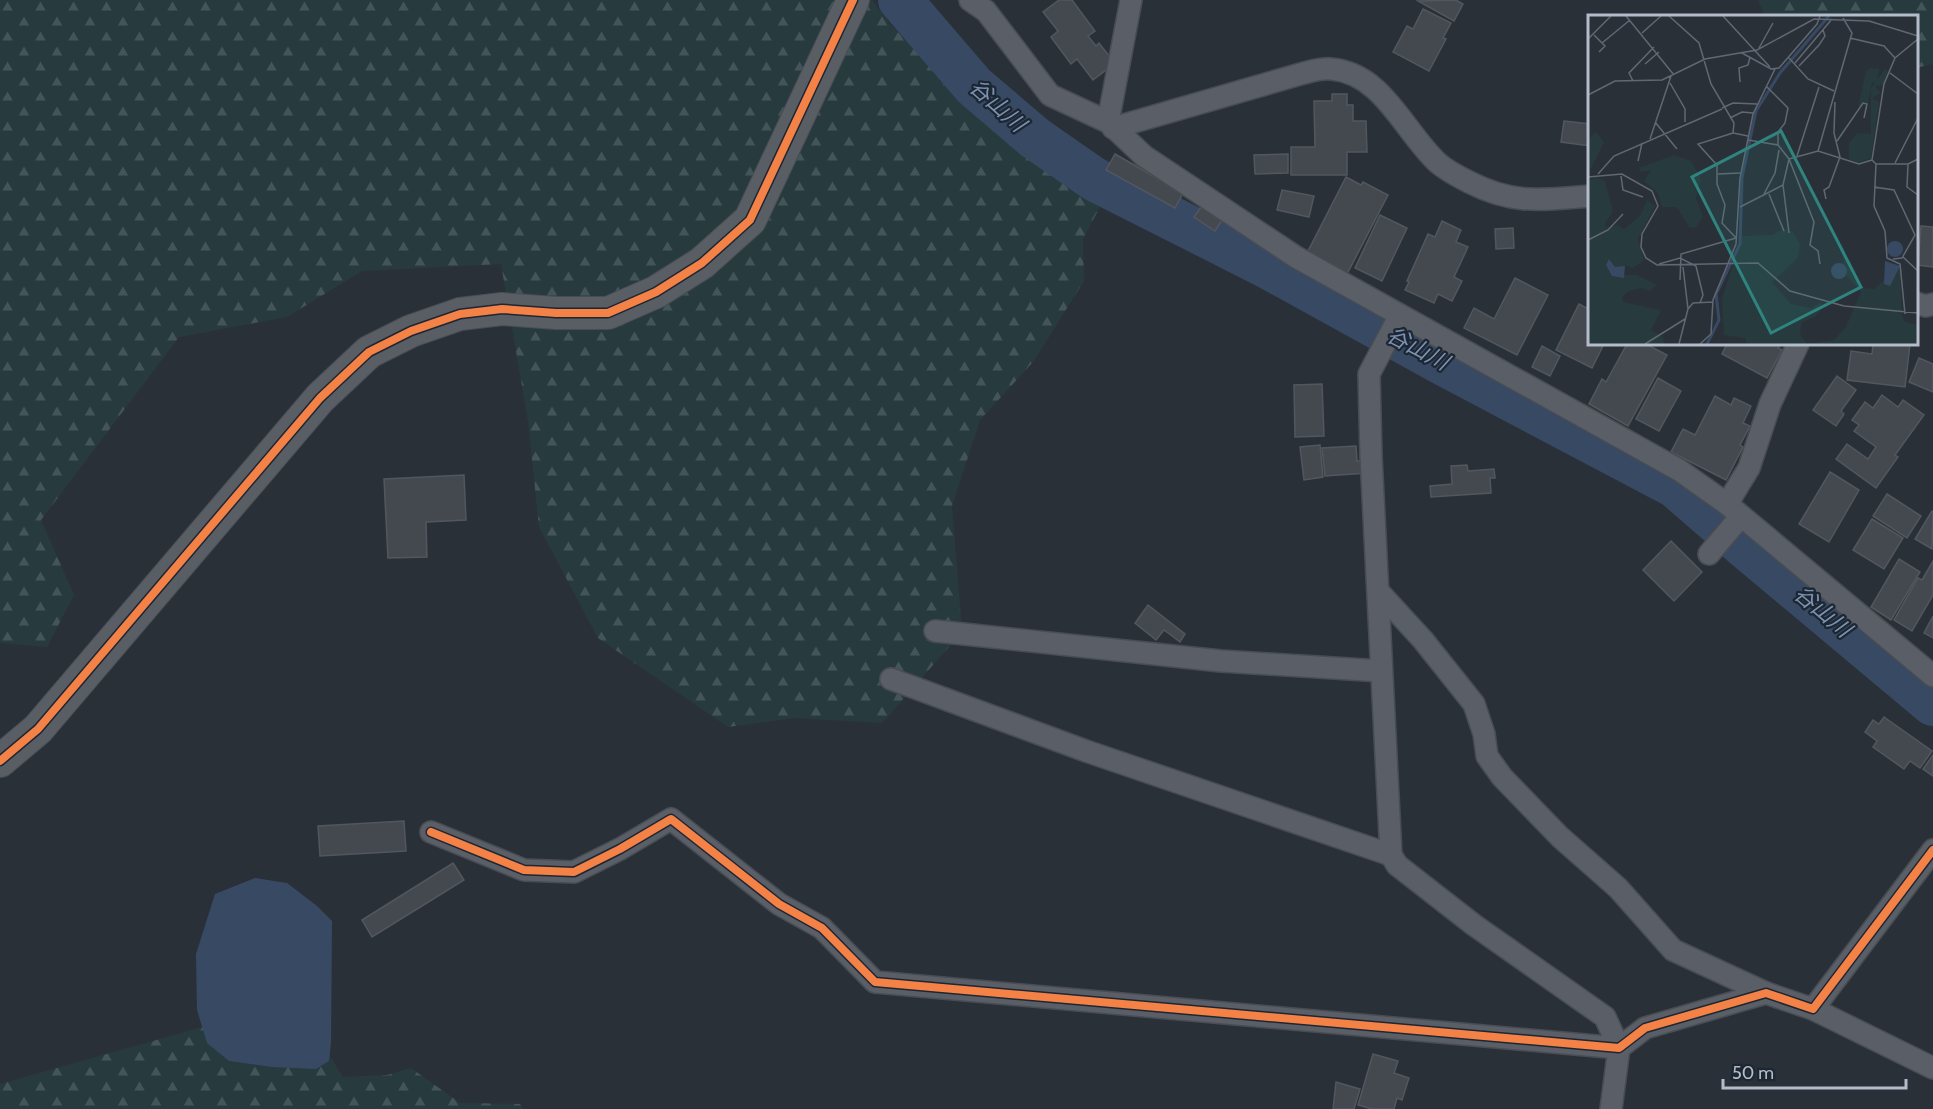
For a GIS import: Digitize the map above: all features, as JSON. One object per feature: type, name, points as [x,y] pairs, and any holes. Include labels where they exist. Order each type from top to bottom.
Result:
[{"type":"street","points":[[0,761],[38,729],[320,398],[369,352],[411,331],[460,314],[502,309],[608,314],[656,292],[702,263],[718,249],[750,220],[853,0]]},
{"type":"street","points":[[970,0],[986,11],[1050,95],[1110,125],[1144,156],[1296,257],[1679,470],[1734,510],[1933,676]]},
{"type":"street","points":[[1110,125],[1131,0]]},
{"type":"street","points":[[1110,125],[1304,73],[1330,69],[1352,74],[1366,81],[1380,94],[1438,163],[1485,190],[1510,198],[1539,201],[1588,196]]},
{"type":"street","points":[[1918,303],[1926,306],[1933,304]]},
{"type":"street","points":[[1400,316],[1370,374],[1371,456],[1391,855],[1396,865],[1474,925],[1605,1017],[1619,1048],[1611,1109]]},
{"type":"street","points":[[1709,554],[1734,510],[1770,404],[1798,345]]},
{"type":"street","points":[[1378,591],[1424,640],[1474,704],[1484,734],[1487,756],[1497,770],[1560,837],[1618,888],[1673,950],[1766,993],[1813,1009],[1933,1068]]},
{"type":"street","points":[[935,631],[1221,661],[1382,671]]},
{"type":"street","points":[[891,679],[1086,751],[1391,855]]},
{"type":"street","points":[[431,831],[524,870],[574,872],[620,849],[670,819],[779,904],[822,928],[875,982],[1619,1048],[1645,1028],[1766,993]]},
{"type":"street","points":[[1813,1009],[1933,850]]},
{"type":"green space","points":[[0,0],[872,0],[890,24],[1009,142],[1104,199],[1083,239],[1084,281],[1033,362],[980,420],[952,506],[962,632],[882,723],[795,718],[728,727],[598,638],[539,527],[528,421],[501,264],[362,271],[287,317],[179,337],[41,520],[74,595],[47,647],[0,643]]},
{"type":"green space","points":[[1758,0],[1933,0],[1933,65],[1918,68],[1918,15],[1765,15]]},
{"type":"green space","points":[[295,1001],[343,1077],[387,1075],[411,1068],[460,1103],[520,1104],[523,1109],[0,1109],[0,1084]]},
{"type":"water","points":[[255,878],[287,883],[332,921],[329,1061],[316,1069],[272,1067],[229,1061],[207,1043],[197,1010],[196,954],[215,894]]},
{"type":"building","points":[[1059,0],[1072,0],[1095,31],[1088,36],[1096,46],[1099,43],[1115,63],[1093,80],[1077,59],[1071,64],[1051,37],[1058,31],[1043,12]]},
{"type":"building","points":[[1456,0],[1463,4],[1454,21],[1418,1]]},
{"type":"building","points":[[1423,9],[1451,23],[1443,38],[1446,39],[1429,71],[1393,52],[1407,26],[1413,29]]},
{"type":"building","points":[[1332,94],[1347,94],[1347,105],[1353,105],[1353,121],[1366,121],[1367,152],[1347,152],[1347,175],[1291,175],[1291,147],[1315,147],[1314,101],[1332,101]]},
{"type":"building","points":[[1564,121],[1588,124],[1588,146],[1561,142]]},
{"type":"building","points":[[1115,154],[1183,193],[1175,208],[1106,170]]},
{"type":"building","points":[[1288,154],[1288,173],[1255,174],[1254,155]]},
{"type":"building","points":[[1346,177],[1361,185],[1363,182],[1388,195],[1347,274],[1307,253]]},
{"type":"building","points":[[1282,190],[1314,196],[1309,217],[1277,210]]},
{"type":"building","points":[[1201,207],[1222,220],[1215,231],[1194,217]]},
{"type":"building","points":[[1380,215],[1407,228],[1382,281],[1355,268]]},
{"type":"building","points":[[1442,221],[1461,230],[1456,242],[1468,247],[1454,277],[1462,281],[1452,301],[1438,294],[1434,303],[1405,290],[1428,234],[1435,237]]},
{"type":"building","points":[[1921,226],[1933,227],[1933,267],[1918,265]]},
{"type":"building","points":[[1513,228],[1514,248],[1496,249],[1495,229]]},
{"type":"building","points":[[1515,278],[1548,295],[1517,355],[1464,328],[1474,308],[1494,319]]},
{"type":"building","points":[[1579,304],[1588,309],[1588,345],[1604,345],[1592,368],[1556,350]]},
{"type":"building","points":[[1626,345],[1648,345],[1667,355],[1628,426],[1589,404],[1602,379],[1606,382]]},
{"type":"building","points":[[1726,345],[1780,345],[1778,348],[1782,350],[1767,378],[1722,354]]},
{"type":"building","points":[[1873,345],[1910,345],[1905,387],[1847,380],[1851,351],[1872,354]]},
{"type":"building","points":[[1542,346],[1560,356],[1550,376],[1532,367]]},
{"type":"building","points":[[1919,358],[1933,364],[1933,392],[1909,382]]},
{"type":"building","points":[[1837,376],[1856,390],[1841,411],[1844,414],[1836,426],[1813,410]]},
{"type":"building","points":[[1658,378],[1681,391],[1659,431],[1636,419]]},
{"type":"building","points":[[1322,384],[1324,436],[1295,437],[1294,385]]},
{"type":"building","points":[[1882,395],[1898,407],[1903,400],[1924,415],[1895,455],[1898,457],[1876,488],[1836,459],[1847,444],[1868,459],[1876,447],[1854,431],[1859,425],[1852,420],[1865,402],[1873,408]]},
{"type":"building","points":[[1715,396],[1731,405],[1734,398],[1751,406],[1743,423],[1750,426],[1740,445],[1743,447],[1726,480],[1671,452],[1683,429],[1695,435]]},
{"type":"building","points":[[1320,445],[1323,477],[1304,480],[1300,447]]},
{"type":"building","points":[[1356,446],[1357,461],[1366,460],[1367,473],[1325,476],[1322,448]]},
{"type":"building","points":[[1467,465],[1468,471],[1494,469],[1495,478],[1490,478],[1491,493],[1431,497],[1430,486],[1452,484],[1451,466]]},
{"type":"building","points":[[1830,472],[1859,490],[1829,542],[1799,524]]},
{"type":"building","points":[[464,475],[466,520],[426,522],[427,557],[388,558],[384,479]]},
{"type":"building","points":[[1887,494],[1921,516],[1907,538],[1873,516]]},
{"type":"building","points":[[1933,512],[1932,549],[1915,539]]},
{"type":"building","points":[[1872,519],[1903,538],[1884,569],[1853,550]]},
{"type":"building","points":[[1671,541],[1702,572],[1674,601],[1643,570]]},
{"type":"building","points":[[1899,559],[1920,572],[1891,620],[1871,607]]},
{"type":"building","points":[[1933,561],[1933,595],[1912,631],[1894,620],[1918,578],[1922,580]]},
{"type":"building","points":[[1148,605],[1185,634],[1180,642],[1164,630],[1156,640],[1135,623]]},
{"type":"building","points":[[1933,616],[1933,638],[1924,633]]},
{"type":"building","points":[[1884,717],[1932,751],[1920,768],[1910,761],[1904,769],[1873,747],[1877,741],[1865,732],[1873,720],[1879,724]]},
{"type":"building","points":[[1933,755],[1933,776],[1923,769]]},
{"type":"building","points":[[404,821],[406,851],[320,856],[318,826]]},
{"type":"building","points":[[453,863],[464,880],[372,937],[362,920]]},
{"type":"building","points":[[1373,1054],[1398,1061],[1394,1073],[1409,1078],[1402,1100],[1397,1098],[1394,1109],[1372,1109],[1358,1105]]},
{"type":"building","points":[[1336,1082],[1360,1089],[1354,1109],[1333,1109]]},
{"type":"waterway","name":"谷山川","points":[[900,0],[974,86],[1035,138],[1094,179],[1266,266],[1442,363],[1675,486],[1933,704]]},
{"type":"cycle path","points":[[0,761],[38,729],[320,398],[369,352],[411,331],[460,314],[502,309],[556,313],[608,313],[656,292],[702,263],[750,220],[853,0]]},
{"type":"cycle path","points":[[431,832],[524,870],[574,872],[620,849],[671,819],[779,904],[822,928],[875,982],[1619,1048],[1645,1028],[1766,993],[1813,1009],[1933,850]]}]
